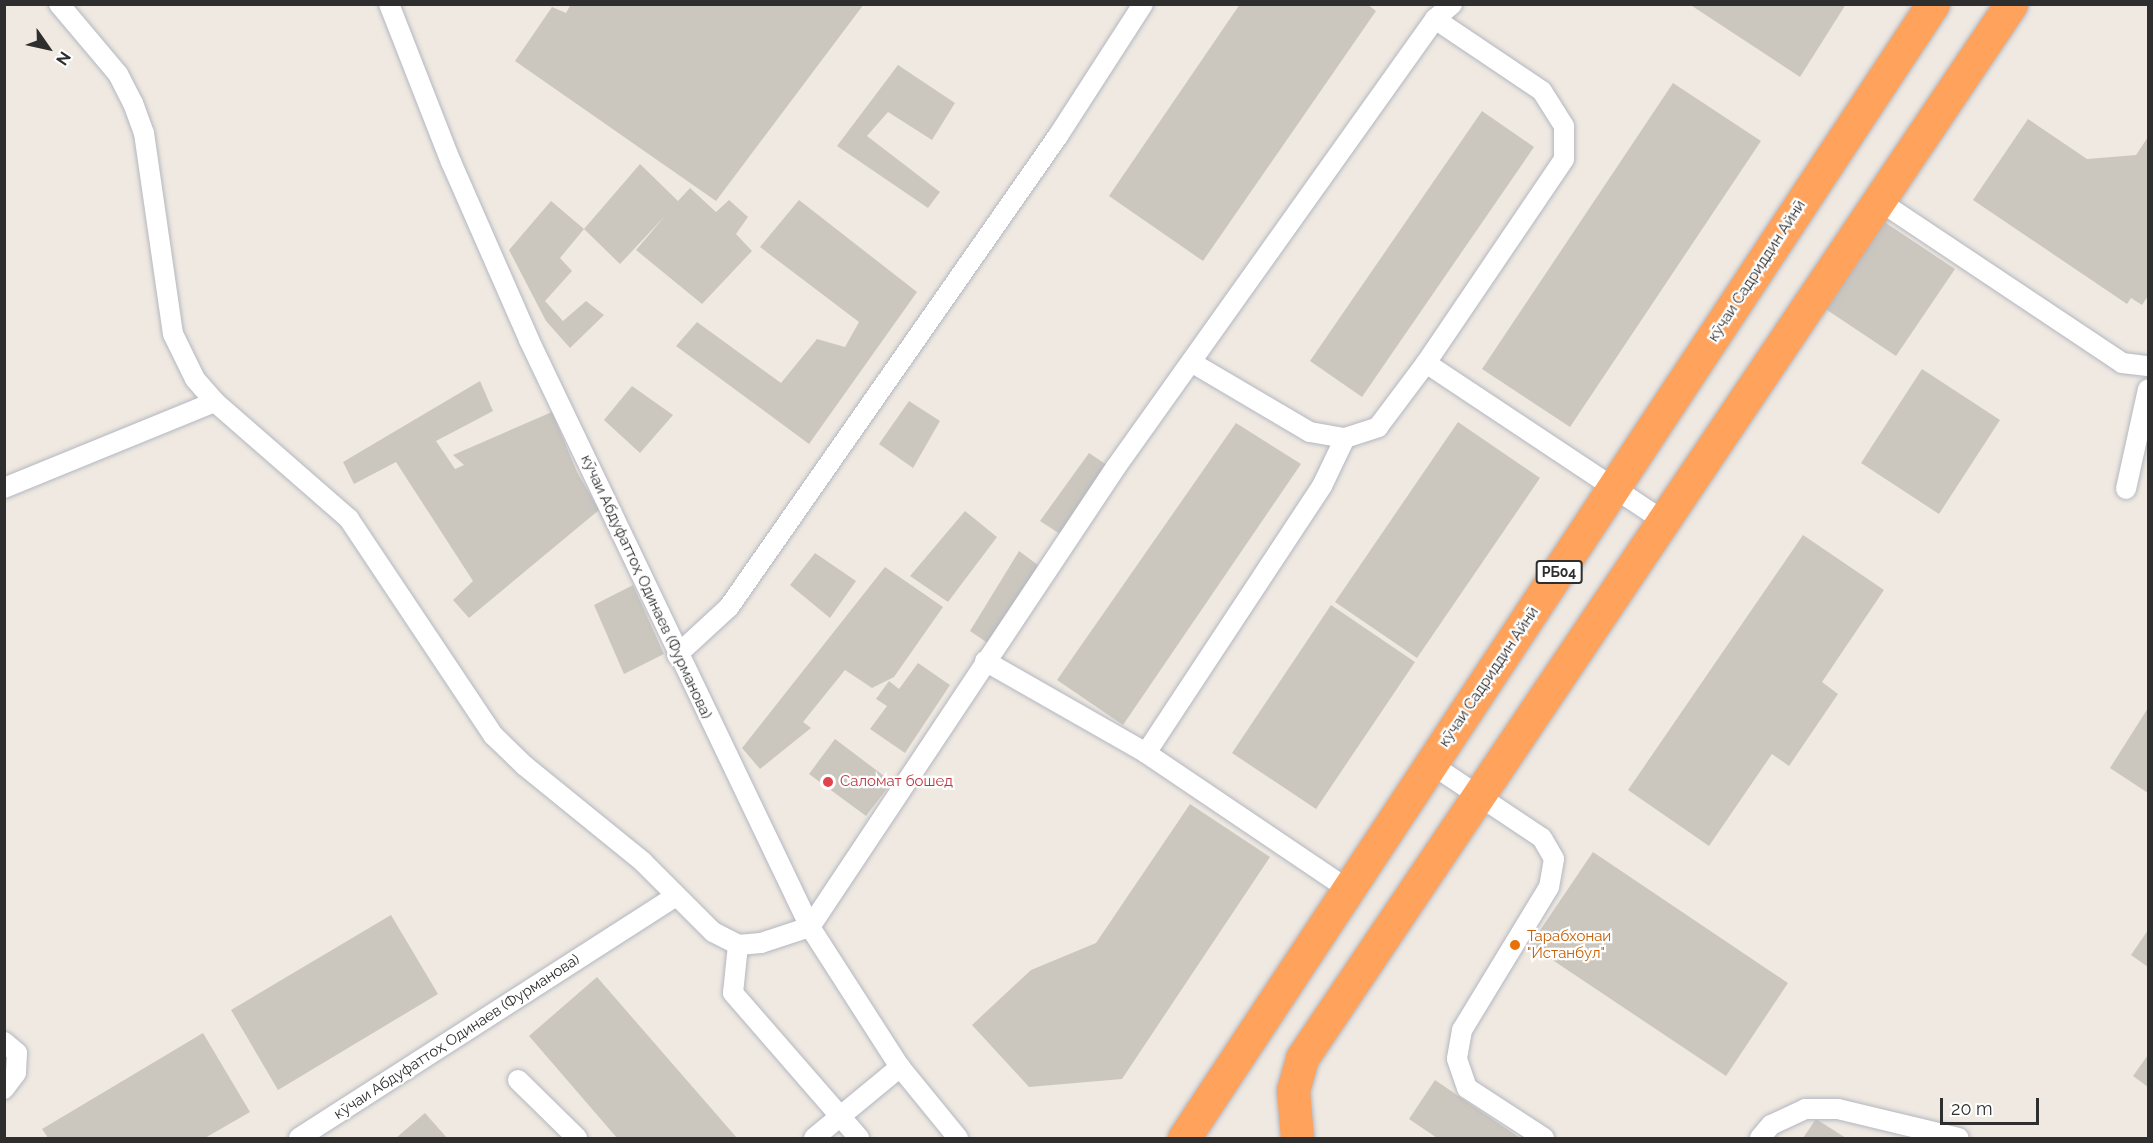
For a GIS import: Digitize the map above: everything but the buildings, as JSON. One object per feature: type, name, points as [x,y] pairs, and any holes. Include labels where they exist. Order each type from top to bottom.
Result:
[{"type":"highway","name":"кӯчаи Садриддин Айнӣ","points":[[1184,1138],[1933,4]]},
{"type":"highway","points":[[1297,1138],[1293,1090],[1302,1058],[1480,797],[2010,4]]},
{"type":"lane","points":[[59,4],[118,74],[133,103],[144,133],[173,334],[189,369],[215,402],[349,519],[494,735],[525,766],[612,834],[713,932],[738,945],[761,944],[810,927],[985,661],[1191,362],[1435,19],[1452,4]]},
{"type":"lane","name":"кӯчаи Абдуфаттоҳ Одинаев (Фурманова)","points":[[389,4],[451,162],[529,340],[677,655],[810,927],[900,1067],[958,1138]]},
{"type":"lane","points":[[677,655],[729,607],[1058,136],[1143,4]]},
{"type":"lane","points":[[1191,362],[1310,432],[1345,438],[1378,427],[1426,363],[1564,159],[1564,126],[1542,91],[1435,19]]},
{"type":"lane","points":[[1878,200],[2122,363],[2148,366]]},
{"type":"lane","points":[[1426,363],[1664,521]]},
{"type":"lane","points":[[2126,489],[2148,389]]},
{"type":"lane","points":[[4,488],[215,402]]},
{"type":"lane","points":[[1146,753],[1322,486],[1345,438]]},
{"type":"lane","points":[[985,661],[1146,753],[1348,889]]},
{"type":"lane","points":[[1431,764],[1542,838],[1554,860],[1549,887],[1462,1030],[1457,1059],[1467,1088],[1544,1138]]},
{"type":"lane","name":"кӯчаи Абдуфаттоҳ Одинаев (Фурманова)","points":[[299,1138],[676,896]]},
{"type":"lane","points":[[738,945],[733,993],[859,1138]]},
{"type":"lane","points":[[4,1042],[17,1053],[16,1072],[4,1089]]},
{"type":"lane","points":[[814,1138],[900,1067]]},
{"type":"lane","points":[[518,1080],[577,1138]]},
{"type":"lane","points":[[1760,1138],[1771,1125],[1806,1109],[1838,1109],[1925,1135],[1959,1138]]},
{"type":"place","name":"Саломат бошед","points":[[828,782]]},
{"type":"place","name":"Тарабхонаи \"Истанбул\"","points":[[1515,945]]}]
